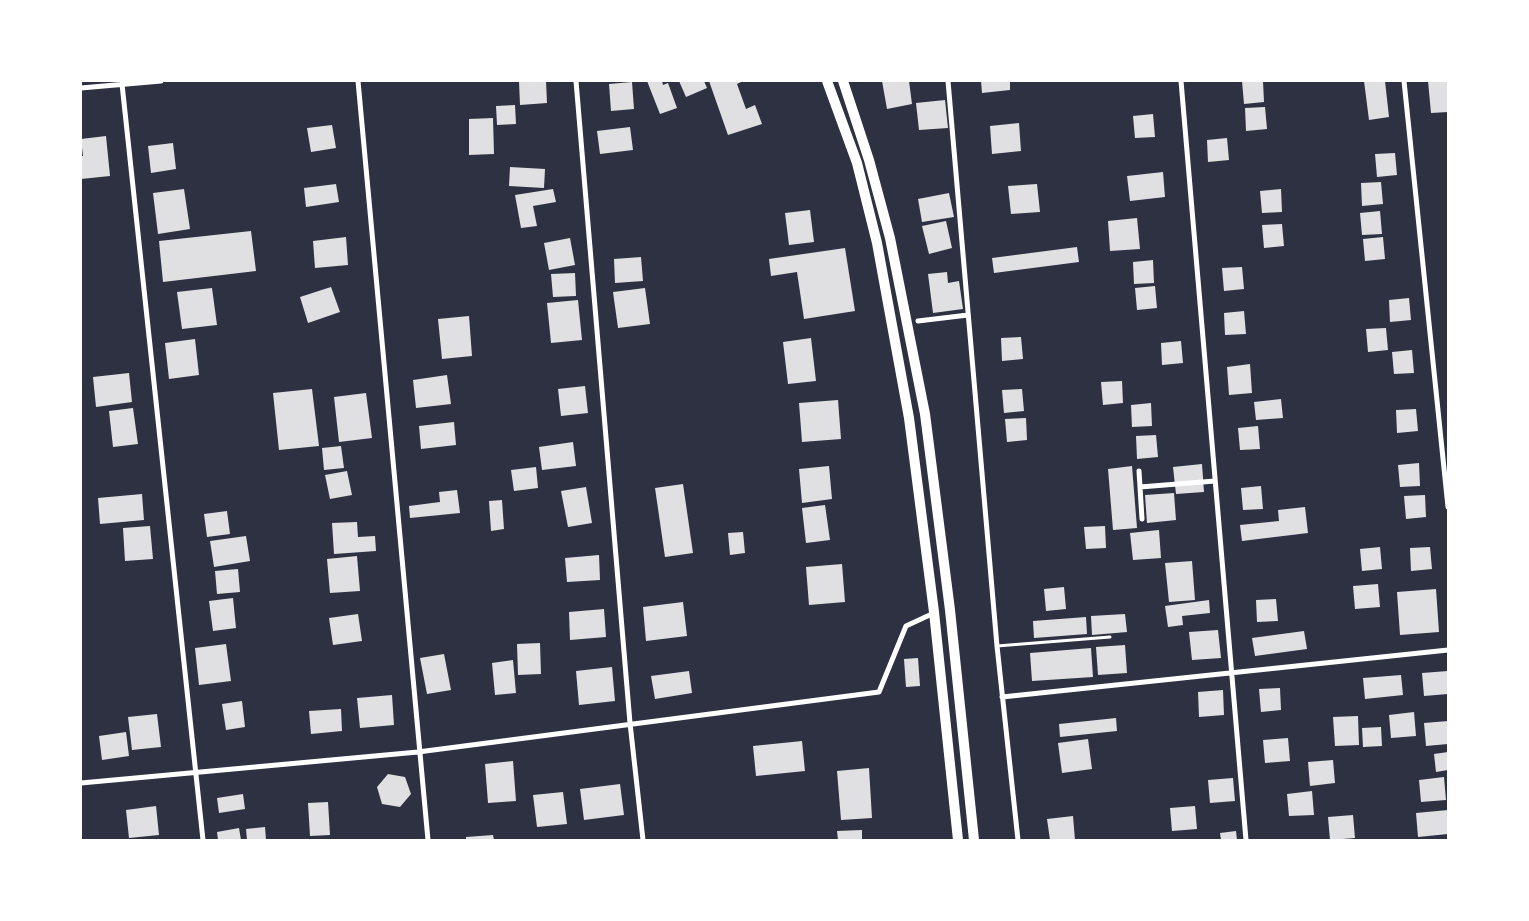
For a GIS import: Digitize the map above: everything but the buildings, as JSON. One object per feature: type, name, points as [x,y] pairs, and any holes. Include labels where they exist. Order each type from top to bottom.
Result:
[{"type":"highway","points":[[827,81],[856,163],[877,243],[909,418],[934,612],[958,840]]},
{"type":"highway","points":[[843,81],[869,160],[890,238],[925,414],[950,610],[974,840]]},
{"type":"street","points":[[81,88],[161,81]]},
{"type":"street","points":[[358,81],[418,752],[428,840]]},
{"type":"street","points":[[576,81],[630,722],[643,840]]},
{"type":"street","points":[[948,81],[997,646],[1018,840]]},
{"type":"street","points":[[1181,81],[1246,840]]},
{"type":"street","points":[[1404,81],[1448,507]]},
{"type":"street","points":[[122,84],[203,840]]},
{"type":"street","points":[[918,321],[968,315]]},
{"type":"street","points":[[1140,471],[1142,519]]},
{"type":"street","points":[[1140,487],[1215,481]]},
{"type":"street","points":[[81,783],[418,752],[630,722],[880,692],[906,626],[934,612]]},
{"type":"street","points":[[1002,697],[1448,650]]},
{"type":"lane","points":[[997,646],[1110,637]]}]
